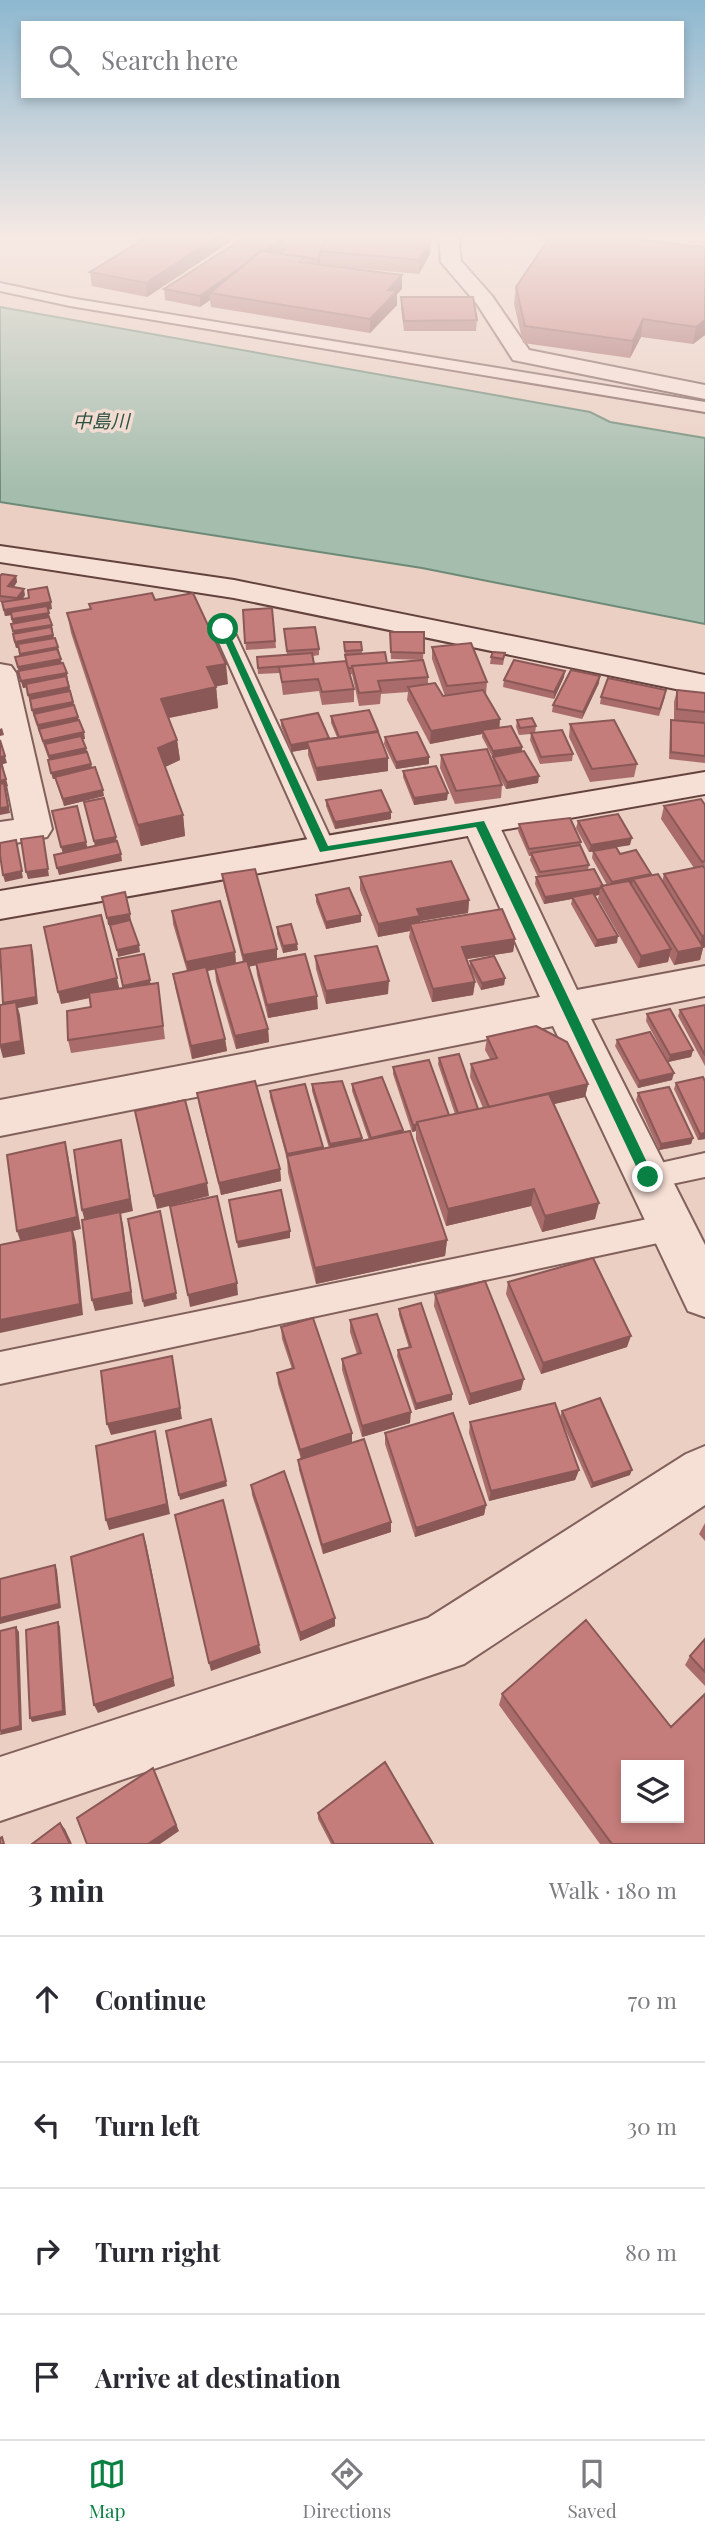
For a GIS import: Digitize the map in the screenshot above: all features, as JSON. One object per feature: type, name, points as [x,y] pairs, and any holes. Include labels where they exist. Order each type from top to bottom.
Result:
[{"type":"street","points":[[498,320],[521,355],[705,392]]},
{"type":"street","points":[[0,554],[234,589],[705,685]]},
{"type":"street","points":[[0,675],[34,829],[0,834]]},
{"type":"street","points":[[0,905],[705,783]]},
{"type":"street","points":[[480,823],[565,1008],[705,1295]]},
{"type":"street","points":[[0,1118],[705,981]]},
{"type":"street","points":[[0,1789],[443,1643],[705,1473]]},
{"type":"lane","points":[[178,320],[705,407]]},
{"type":"lane","points":[[223,629],[324,850]]},
{"type":"lane","points":[[648,1177],[705,1165]]},
{"type":"lane","points":[[0,1368],[672,1227]]},
{"type":"water","name":"中島川","points":[[0,320],[73,320],[590,412],[610,422],[705,438],[705,624],[422,568],[0,502]]},
{"type":"building","points":[[404,320],[473,320],[404,321]]},
{"type":"building","points":[[524,320],[643,320],[633,341],[525,326]]},
{"type":"building","points":[[650,320],[705,320],[696,327]]},
{"type":"building","points":[[2,574],[16,576],[8,586],[24,589],[17,598],[0,596]]},
{"type":"building","points":[[47,587],[51,602],[4,610],[2,602],[29,598],[28,590]]},
{"type":"building","points":[[152,593],[155,600],[193,593],[226,664],[207,667],[216,687],[161,699],[177,740],[158,748],[183,815],[138,825],[67,613],[91,609],[89,604]]},
{"type":"building","points":[[47,606],[49,613],[12,619],[11,612]]},
{"type":"building","points":[[272,608],[275,641],[245,643],[243,610]]},
{"type":"building","points":[[49,617],[52,625],[13,631],[11,624]]},
{"type":"building","points":[[51,627],[53,635],[15,642],[13,634]]},
{"type":"building","points":[[315,627],[319,649],[287,651],[284,629]]},
{"type":"building","points":[[390,632],[424,632],[424,653],[391,652]]},
{"type":"building","points":[[55,638],[58,647],[20,654],[18,644]]},
{"type":"building","points":[[344,642],[361,642],[362,650],[345,651]]},
{"type":"building","points":[[471,643],[487,682],[447,686],[432,647]]},
{"type":"building","points":[[57,649],[61,659],[18,667],[15,657]]},
{"type":"building","points":[[385,652],[387,663],[348,668],[345,655]]},
{"type":"building","points":[[493,652],[505,653],[503,659],[491,657]]},
{"type":"building","points":[[312,653],[314,664],[258,668],[257,657]]},
{"type":"building","points":[[423,660],[428,677],[378,681],[381,691],[359,693],[352,666]]},
{"type":"building","points":[[514,660],[565,671],[554,692],[504,680]]},
{"type":"building","points":[[346,661],[354,689],[322,692],[318,679],[282,682],[279,667]]},
{"type":"building","points":[[63,663],[67,673],[21,681],[18,671]]},
{"type":"building","points":[[571,670],[600,676],[583,712],[553,705]]},
{"type":"building","points":[[66,676],[69,687],[28,695],[26,684]]},
{"type":"building","points":[[608,678],[666,690],[660,709],[601,697]]},
{"type":"building","points":[[435,683],[443,696],[483,690],[500,719],[431,731],[408,687]]},
{"type":"building","points":[[677,690],[705,693],[705,712],[677,709]]},
{"type":"building","points":[[70,691],[73,702],[32,710],[30,699]]},
{"type":"building","points":[[74,705],[78,717],[38,725],[34,714]]},
{"type":"building","points":[[369,710],[378,731],[339,737],[331,716]]},
{"type":"building","points":[[318,713],[329,738],[291,745],[281,720]]},
{"type":"building","points":[[532,718],[536,726],[520,728],[517,720]]},
{"type":"building","points":[[79,720],[84,732],[43,741],[39,729]]},
{"type":"building","points":[[614,720],[637,764],[592,769],[570,724]]},
{"type":"building","points":[[671,720],[705,723],[705,756],[671,752]]},
{"type":"building","points":[[511,726],[522,747],[493,751],[482,730]]},
{"type":"building","points":[[562,730],[573,754],[541,757],[531,733]]},
{"type":"building","points":[[378,732],[388,758],[316,768],[307,742]]},
{"type":"building","points":[[417,732],[429,757],[396,762],[385,737]]},
{"type":"building","points":[[81,736],[86,748],[49,756],[45,744]]},
{"type":"building","points":[[0,740],[5,756],[0,757]]},
{"type":"building","points":[[487,749],[502,785],[456,791],[441,755]]},
{"type":"building","points":[[524,751],[539,776],[507,782],[493,757]]},
{"type":"building","points":[[87,752],[91,764],[51,773],[48,760]]},
{"type":"building","points":[[0,763],[6,779],[0,781]]},
{"type":"building","points":[[436,766],[448,793],[414,798],[403,771]]},
{"type":"building","points":[[95,767],[103,790],[63,799],[55,777]]},
{"type":"building","points":[[4,783],[8,807],[0,808],[0,784]]},
{"type":"building","points":[[381,790],[391,812],[335,822],[326,800]]},
{"type":"building","points":[[104,798],[116,837],[94,841],[84,802]]},
{"type":"building","points":[[701,799],[705,805],[705,861],[702,862],[664,806]]},
{"type":"building","points":[[77,806],[86,842],[61,847],[52,811]]},
{"type":"building","points":[[618,814],[632,838],[591,845],[578,821]]},
{"type":"building","points":[[570,818],[581,842],[529,849],[519,824]]},
{"type":"building","points":[[43,836],[48,869],[26,872],[21,839]]},
{"type":"building","points":[[16,840],[22,871],[3,875],[0,843]]},
{"type":"building","points":[[117,841],[121,854],[57,868],[54,855]]},
{"type":"building","points":[[580,845],[589,865],[540,872],[531,853]]},
{"type":"building","points":[[616,847],[620,854],[636,850],[651,874],[612,882],[593,851]]},
{"type":"building","points":[[451,861],[469,900],[417,909],[420,916],[378,924],[360,877]]},
{"type":"building","points":[[703,866],[705,935],[702,936],[664,874]]},
{"type":"building","points":[[255,869],[277,949],[243,955],[222,874]]},
{"type":"building","points":[[594,869],[603,886],[600,888],[545,897],[536,877]]},
{"type":"building","points":[[658,874],[703,947],[678,952],[633,879]]},
{"type":"building","points":[[629,881],[671,949],[641,956],[601,886]]},
{"type":"building","points":[[349,888],[361,915],[326,922],[316,895]]},
{"type":"building","points":[[125,892],[130,914],[107,918],[102,897]]},
{"type":"building","points":[[593,893],[618,936],[597,940],[572,897]]},
{"type":"building","points":[[220,901],[235,952],[186,962],[172,911]]},
{"type":"building","points":[[502,909],[515,939],[462,947],[475,982],[433,989],[410,924]]},
{"type":"building","points":[[101,915],[117,978],[58,992],[44,927]]},
{"type":"building","points":[[130,920],[139,945],[117,950],[110,925]]},
{"type":"building","points":[[291,924],[297,944],[283,946],[277,927]]},
{"type":"building","points":[[31,945],[36,997],[3,1003],[0,949]]},
{"type":"building","points":[[377,946],[389,981],[326,991],[315,956]]},
{"type":"building","points":[[144,954],[150,980],[123,986],[117,959]]},
{"type":"building","points":[[305,954],[317,996],[267,1005],[256,963]]},
{"type":"building","points":[[494,956],[505,978],[482,983],[470,961]]},
{"type":"building","points":[[247,961],[268,1029],[235,1036],[215,968]]},
{"type":"building","points":[[206,967],[225,1039],[191,1046],[173,974]]},
{"type":"building","points":[[158,983],[163,1026],[68,1040],[67,1011],[91,1007],[89,993]]},
{"type":"building","points":[[16,1002],[21,1041],[0,1045],[0,1005]]},
{"type":"building","points":[[705,1005],[705,1055],[680,1010]]},
{"type":"building","points":[[670,1009],[693,1050],[670,1055],[647,1014]]},
{"type":"building","points":[[536,1026],[567,1042],[588,1084],[489,1107],[471,1064],[497,1058],[487,1037]]},
{"type":"building","points":[[650,1032],[674,1073],[639,1081],[617,1040]]},
{"type":"building","points":[[459,1054],[478,1109],[458,1113],[439,1058]]},
{"type":"building","points":[[429,1060],[449,1115],[413,1125],[393,1067]]},
{"type":"building","points":[[382,1077],[403,1130],[371,1138],[352,1084]]},
{"type":"building","points":[[703,1077],[705,1133],[700,1134],[676,1083]]},
{"type":"building","points":[[255,1081],[280,1169],[219,1183],[197,1093]]},
{"type":"building","points":[[342,1081],[362,1138],[330,1144],[312,1084]]},
{"type":"building","points":[[305,1084],[323,1147],[287,1154],[270,1091]]},
{"type":"building","points":[[669,1087],[693,1138],[661,1144],[638,1093]]},
{"type":"building","points":[[549,1094],[599,1203],[545,1216],[534,1189],[448,1209],[417,1122]]},
{"type":"building","points":[[185,1100],[207,1183],[154,1196],[135,1111]]},
{"type":"building","points":[[410,1131],[447,1240],[315,1268],[287,1156]]},
{"type":"building","points":[[121,1140],[130,1199],[82,1210],[74,1150]]},
{"type":"building","points":[[65,1142],[77,1217],[17,1231],[7,1155]]},
{"type":"building","points":[[281,1190],[290,1231],[237,1242],[229,1200]]},
{"type":"building","points":[[217,1196],[237,1283],[188,1295],[170,1206]]},
{"type":"building","points":[[160,1211],[176,1293],[143,1301],[128,1219]]},
{"type":"building","points":[[120,1212],[131,1292],[92,1300],[82,1220]]},
{"type":"building","points":[[72,1230],[80,1304],[0,1320],[0,1245]]},
{"type":"building","points":[[593,1258],[631,1336],[543,1363],[508,1282]]},
{"type":"building","points":[[485,1281],[524,1379],[470,1394],[435,1294]]},
{"type":"building","points":[[421,1303],[452,1394],[416,1404],[398,1350],[411,1347],[399,1309]]},
{"type":"building","points":[[377,1314],[411,1412],[362,1426],[342,1359],[361,1353],[350,1320]]},
{"type":"building","points":[[313,1318],[352,1433],[300,1450],[277,1373],[294,1368],[281,1327]]},
{"type":"building","points":[[172,1356],[180,1408],[107,1424],[101,1371]]},
{"type":"building","points":[[600,1398],[632,1470],[593,1483],[562,1411]]},
{"type":"building","points":[[555,1403],[579,1470],[491,1491],[470,1422]]},
{"type":"building","points":[[453,1413],[486,1505],[416,1528],[385,1433]]},
{"type":"building","points":[[211,1419],[226,1481],[179,1495],[166,1431]]},
{"type":"building","points":[[155,1431],[167,1504],[106,1520],[96,1446]]},
{"type":"building","points":[[364,1439],[391,1522],[322,1545],[298,1460]]},
{"type":"building","points":[[284,1471],[335,1618],[300,1633],[251,1485]]},
{"type":"building","points":[[223,1500],[259,1645],[209,1663],[175,1515]]},
{"type":"building","points":[[143,1534],[173,1678],[94,1705],[71,1557]]},
{"type":"building","points":[[55,1565],[59,1604],[0,1618],[0,1579]]},
{"type":"building","points":[[586,1620],[671,1727],[705,1694],[705,1844],[612,1844],[502,1694]]},
{"type":"building","points":[[58,1622],[63,1711],[30,1718],[26,1630]]},
{"type":"building","points":[[16,1627],[20,1726],[0,1731],[0,1631]]},
{"type":"building","points":[[705,1639],[705,1672],[690,1656]]},
{"type":"building","points":[[385,1762],[433,1844],[334,1844],[318,1813]]},
{"type":"building","points":[[153,1768],[176,1825],[148,1844],[87,1844],[77,1818]]},
{"type":"building","points":[[60,1823],[70,1844],[32,1844]]},
{"type":"route","points":[[223,629],[324,850],[480,823],[565,1008],[648,1177]]}]
